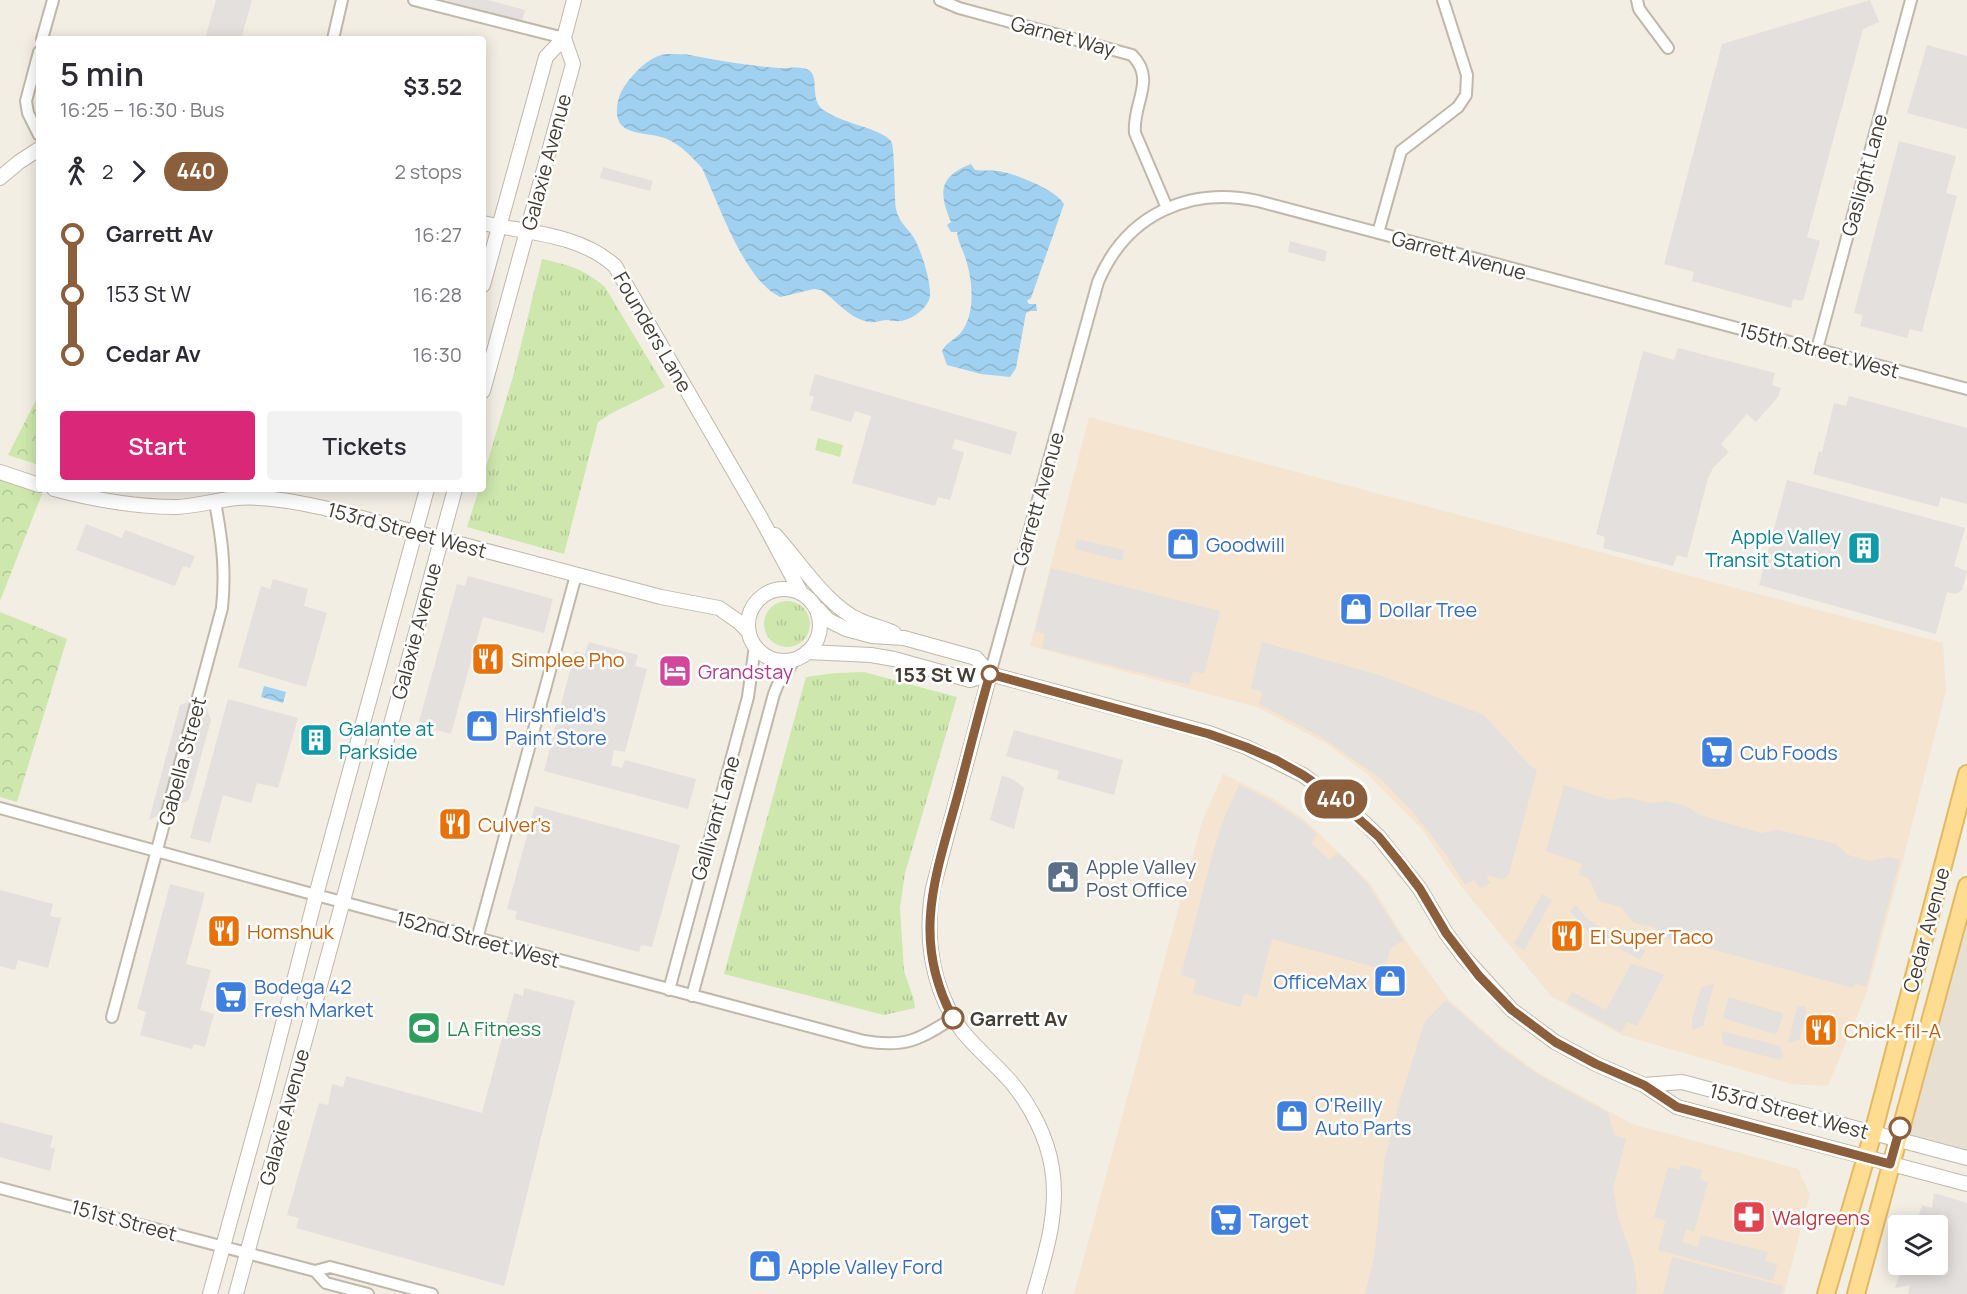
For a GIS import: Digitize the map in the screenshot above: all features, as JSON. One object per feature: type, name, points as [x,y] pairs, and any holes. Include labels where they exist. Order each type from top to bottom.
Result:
[{"type":"main road","name":"Cedar Avenue","points":[[1826,1294],[1873,1133],[1967,774]]},
{"type":"main road","name":"Cedar Avenue","points":[[1856,1294],[1967,886]]},
{"type":"street","points":[[43,36],[53,0]]},
{"type":"street","points":[[334,36],[342,0]]},
{"type":"street","points":[[414,0],[564,38]]},
{"type":"street","name":"Galaxie Avenue","points":[[486,274],[546,57],[564,38],[574,0]]},
{"type":"street","name":"Garnet Way","points":[[940,0],[959,8],[1132,55],[1142,67],[1144,76],[1134,122],[1135,133],[1167,208]]},
{"type":"street","points":[[1378,233],[1401,151],[1458,107],[1466,95],[1467,75],[1443,0]]},
{"type":"street","points":[[1637,0],[1639,9],[1668,48]]},
{"type":"street","name":"Gaslight Lane","points":[[1817,350],[1911,0]]},
{"type":"street","name":"Galaxie Avenue","points":[[486,380],[573,64],[564,38]]},
{"type":"street","points":[[36,63],[26,101],[28,113],[36,129]]},
{"type":"street","points":[[0,178],[36,151]]},
{"type":"street","name":"Garrett Avenue","points":[[1035,1294],[1053,1218],[1054,1184],[1048,1150],[1038,1123],[1022,1096],[965,1034],[946,1005],[934,970],[929,943],[929,913],[940,861],[990,674],[1098,282],[1109,258],[1123,240],[1141,223],[1167,208],[1201,198],[1240,197],[1671,311]]},
{"type":"street","name":"Founders Lane","points":[[486,224],[581,244],[602,254],[615,266],[762,520],[801,593]]},
{"type":"street","name":"155th Street West","points":[[1671,311],[1967,389]]},
{"type":"street","points":[[0,472],[36,484]]},
{"type":"street","name":"153rd Street West","points":[[67,492],[119,504],[181,507],[237,498],[282,500],[324,508],[661,597],[718,609],[739,622],[749,632]]},
{"type":"street","name":"Galaxie Avenue","points":[[210,1294],[426,492]]},
{"type":"street","name":"Galaxie Avenue","points":[[236,1294],[454,492]]},
{"type":"street","name":"Gabella Street","points":[[112,1017],[222,608],[225,581],[224,549],[215,502]]},
{"type":"street","name":"Founders Lane","points":[[762,520],[808,576],[839,606],[858,620],[887,629],[904,638]]},
{"type":"street","points":[[477,939],[576,575]]},
{"type":"street","points":[[790,590],[801,593],[815,606],[820,625],[819,636],[807,652],[795,659],[784,661],[763,654],[755,646],[749,632],[749,620],[758,600],[768,593],[790,590]]},
{"type":"street","name":"153rd Street West","points":[[815,606],[828,620],[846,630],[872,636],[904,638],[976,658],[990,674],[1209,734],[1246,747],[1303,775],[1332,795],[1379,837],[1414,881],[1463,956],[1512,1010],[1555,1042],[1596,1064],[1644,1085],[1677,1107],[1967,1184]]},
{"type":"street","name":"Gallivant Lane","points":[[669,990],[748,697],[755,646]]},
{"type":"street","name":"153rd Street West","points":[[807,652],[871,655],[894,659],[970,681],[990,674]]},
{"type":"street","name":"Gallivant Lane","points":[[692,996],[774,694],[795,659]]},
{"type":"street","name":"152nd Street West","points":[[0,808],[477,939],[864,1041],[899,1044],[915,1040],[953,1018]]},
{"type":"street","name":"153rd Street West","points":[[1644,1085],[1682,1082],[1967,1158]]},
{"type":"street","name":"151st Street","points":[[0,1188],[315,1271]]},
{"type":"street","points":[[368,1294],[326,1283],[315,1271],[330,1267],[432,1294]]},
{"type":"shaded area","points":[[216,0],[252,0],[242,36],[206,36]]},
{"type":"shaded area","points":[[445,0],[487,0],[525,10],[522,21]]},
{"type":"shaded area","points":[[1870,0],[1879,22],[1863,29],[1807,237],[1820,241],[1803,301],[1793,299],[1791,308],[1692,281],[1694,272],[1664,264],[1722,44]]},
{"type":"shaded area","points":[[1927,45],[1967,56],[1967,129],[1907,113]]},
{"type":"shaded area","points":[[1899,141],[1956,156],[1946,193],[1957,196],[1922,332],[1910,329],[1907,338],[1860,326],[1863,315],[1854,313]]},
{"type":"shaded area","points":[[603,167],[653,181],[650,191],[600,178]]},
{"type":"shaded area","points":[[1290,241],[1327,251],[1325,262],[1288,252]]},
{"type":"shaded area","points":[[1678,348],[1775,373],[1772,385],[1781,388],[1778,397],[1756,422],[1747,414],[1721,444],[1729,452],[1713,468],[1708,478],[1687,558],[1677,555],[1673,566],[1603,548],[1605,537],[1596,534],[1643,351],[1674,360]]},
{"type":"shaded area","points":[[815,374],[1017,432],[1011,455],[955,439],[952,449],[964,452],[950,500],[938,497],[935,506],[852,483],[871,416],[855,411],[851,422],[810,410],[814,397],[809,395]]},
{"type":"shaded area","points":[[1849,396],[1967,428],[1967,504],[1941,497],[1938,507],[1813,474],[1819,451],[1822,452],[1834,403],[1846,406]]},
{"type":"shaded area","points":[[1089,417],[1943,643],[1946,690],[1903,860],[1867,992],[1828,1086],[1792,1084],[1622,1035],[1552,997],[1460,885],[1422,829],[1367,774],[1327,744],[1257,707],[1030,646]]},
{"type":"shaded area","name":"Apple Valley Transit Station","points":[[1787,480],[1965,528],[1954,566],[1967,571],[1962,590],[1956,594],[1947,592],[1936,634],[1759,585]]},
{"type":"shaded area","points":[[86,524],[122,538],[125,530],[195,556],[190,568],[183,566],[175,586],[76,550]]},
{"type":"shaded area","points":[[1077,539],[1124,550],[1122,561],[1075,549]]},
{"type":"shaded area","points":[[1051,568],[1220,611],[1204,674],[1193,671],[1189,685],[1042,648],[1045,634],[1035,631]]},
{"type":"shaded area","points":[[468,576],[553,599],[544,633],[483,617],[451,734],[418,725],[457,584],[465,586]]},
{"type":"shaded area","points":[[273,579],[308,589],[304,606],[327,613],[306,687],[238,667],[261,586],[270,589]]},
{"type":"shaded area","points":[[589,642],[638,655],[635,666],[647,669],[625,752],[614,750],[611,765],[622,768],[625,760],[696,779],[688,809],[544,771],[575,651],[585,654]]},
{"type":"shaded area","points":[[1262,642],[1379,675],[1484,715],[1531,767],[1537,770],[1509,874],[1502,880],[1488,875],[1487,879],[1491,883],[1480,888],[1474,880],[1465,885],[1445,853],[1412,811],[1381,779],[1323,738],[1259,704],[1262,692],[1251,688]]},
{"type":"shaded area","points":[[228,699],[298,718],[278,788],[257,783],[251,803],[223,795],[210,843],[190,838]]},
{"type":"shaded area","points":[[191,701],[206,707],[211,720],[189,800],[149,820],[180,705]]},
{"type":"shaded area","points":[[1014,730],[1123,760],[1114,795],[1057,779],[1059,771],[1006,756]]},
{"type":"shaded area","points":[[1223,774],[1274,799],[1304,819],[1369,882],[1406,941],[1448,999],[1500,1045],[1539,1073],[1632,1124],[1798,1169],[1810,1194],[1784,1294],[1074,1294],[1202,822]]},
{"type":"shaded area","points":[[1002,775],[1014,780],[1024,788],[1014,829],[990,820]]},
{"type":"shaded area","points":[[1239,785],[1301,820],[1317,834],[1311,843],[1329,860],[1339,853],[1367,883],[1403,940],[1390,949],[1385,970],[1272,939],[1257,997],[1244,994],[1240,1007],[1193,993],[1196,980],[1181,975],[1215,845]]},
{"type":"shaded area","points":[[1564,785],[1610,800],[1627,797],[1649,803],[1666,801],[1686,806],[1700,815],[1761,833],[1778,830],[1836,844],[1848,855],[1869,861],[1890,857],[1900,860],[1866,987],[1856,984],[1853,988],[1668,939],[1654,927],[1634,923],[1621,907],[1599,901],[1589,878],[1579,875],[1582,864],[1546,851]]},
{"type":"shaded area","points":[[535,806],[680,845],[652,947],[641,945],[639,952],[515,919],[517,911],[507,909]]},
{"type":"shaded area","points":[[170,884],[205,893],[186,964],[211,970],[200,1010],[214,1014],[205,1047],[194,1044],[192,1049],[140,1035],[146,1012],[137,1009]]},
{"type":"shaded area","points":[[1967,886],[1967,1158],[1897,1139]]},
{"type":"shaded area","points":[[0,890],[53,904],[50,916],[61,918],[48,968],[18,960],[15,970],[0,966]]},
{"type":"shaded area","points":[[1542,894],[1552,900],[1524,950],[1514,944]]},
{"type":"shaded area","points":[[1576,905],[1585,917],[1595,924],[1645,951],[1640,960],[1584,928],[1570,911]]},
{"type":"shaded area","points":[[1631,964],[1664,975],[1637,1026],[1627,1022],[1621,1032],[1566,1002],[1572,992],[1606,1010]]},
{"type":"shaded area","points":[[1714,984],[1703,1026],[1692,1030],[1692,1021],[1701,987]]},
{"type":"shaded area","points":[[524,988],[575,1001],[504,1286],[296,1228],[299,1218],[287,1215],[319,1103],[328,1105],[332,1084],[343,1087],[346,1076],[482,1113],[514,993],[523,996]]},
{"type":"shaded area","points":[[1729,997],[1782,1013],[1777,1033],[1723,1018]]},
{"type":"shaded area","points":[[1446,1000],[1498,1046],[1537,1074],[1608,1113],[1614,1135],[1626,1139],[1613,1188],[1618,1217],[1633,1260],[1637,1287],[1635,1294],[1365,1294],[1374,1257],[1385,1157],[1400,1100],[1425,1021]]},
{"type":"shaded area","points":[[1806,1006],[1799,1040],[1788,1043],[1797,1007]]},
{"type":"shaded area","points":[[1721,1031],[1780,1046],[1783,1058],[1776,1059],[1724,1045]]},
{"type":"shaded area","points":[[0,1122],[53,1136],[50,1147],[55,1149],[50,1171],[0,1157]]},
{"type":"shaded area","points":[[1681,1165],[1702,1170],[1700,1180],[1708,1182],[1694,1232],[1686,1229],[1682,1242],[1698,1247],[1701,1235],[1768,1252],[1765,1261],[1777,1264],[1773,1281],[1658,1250],[1666,1220],[1654,1217],[1668,1167],[1680,1170]]},
{"type":"shaded area","points":[[1934,1193],[1967,1203],[1967,1294],[1908,1294],[1910,1285],[1895,1288],[1900,1275],[1948,1275],[1948,1215],[1918,1215],[1922,1205],[1932,1208]]},
{"type":"shaded area","points":[[1672,1257],[1783,1286],[1781,1294],[1663,1294]]},
{"type":"green space","points":[[542,259],[576,268],[605,287],[665,387],[598,422],[564,554],[467,527],[478,492],[486,492],[486,467],[514,373]]},
{"type":"green space","points":[[36,400],[36,464],[8,455]]},
{"type":"green space","points":[[818,438],[843,445],[840,457],[815,450]]},
{"type":"green space","points":[[0,479],[42,494],[0,601]]},
{"type":"green space","points":[[787,601],[803,608],[810,624],[803,640],[787,647],[771,640],[764,624],[771,608]]},
{"type":"green space","points":[[0,612],[67,639],[17,802],[0,797]]},
{"type":"green space","points":[[864,672],[957,697],[905,873],[900,908],[904,971],[915,1008],[884,1015],[724,974],[806,677]]},
{"type":"water","points":[[684,54],[755,66],[807,69],[813,74],[816,100],[822,109],[829,114],[878,132],[891,141],[897,213],[915,240],[930,287],[929,300],[922,309],[903,321],[870,322],[850,314],[821,290],[814,289],[780,297],[767,288],[755,275],[734,240],[702,168],[686,152],[667,139],[627,129],[618,119],[618,100],[626,84],[637,71],[661,55]]},
{"type":"water","points":[[971,164],[975,170],[1005,172],[1034,183],[1053,193],[1064,204],[1031,298],[1027,301],[1029,304],[1036,304],[1037,311],[1026,313],[1016,368],[1010,377],[981,374],[947,365],[942,351],[959,334],[968,320],[972,291],[967,262],[957,232],[951,232],[947,225],[951,222],[944,203],[944,187],[952,174]]},
{"type":"water","points":[[264,686],[286,692],[283,703],[261,697]]},
{"type":"bus line","name":"440","points":[[953,1018],[934,970],[929,943],[929,913],[943,848],[990,674],[1209,734],[1276,760],[1303,775],[1332,795],[1379,837],[1420,889],[1446,933],[1463,956],[1512,1010],[1555,1042],[1596,1064],[1644,1085],[1677,1107],[1890,1164],[1900,1128]]},
{"type":"place","name":"Goodwill","points":[[1183,544]]},
{"type":"place","name":"Apple Valley Transit Station","points":[[1864,548]]},
{"type":"place","name":"Dollar Tree","points":[[1356,609]]},
{"type":"place","name":"Simplee Pho","points":[[488,659]]},
{"type":"place","name":"Grandstay","points":[[675,671]]},
{"type":"place","name":"153 St W","points":[[990,674]]},
{"type":"place","name":"Hirshfield's Paint Store","points":[[482,726]]},
{"type":"place","name":"Galante at Parkside","points":[[316,740]]},
{"type":"place","name":"Cub Foods","points":[[1717,752]]},
{"type":"place","name":"Culver's","points":[[455,824]]},
{"type":"place","name":"Apple Valley Post Office","points":[[1063,877]]},
{"type":"place","name":"Homshuk","points":[[224,931]]},
{"type":"place","name":"El Super Taco","points":[[1567,936]]},
{"type":"place","name":"OfficeMax","points":[[1390,981]]},
{"type":"place","name":"Bodega 42 Fresh Market","points":[[231,997]]},
{"type":"place","name":"Garrett Av","points":[[953,1018]]},
{"type":"place","name":"LA Fitness","points":[[424,1028]]},
{"type":"place","name":"Chick-fil-A","points":[[1821,1030]]},
{"type":"place","name":"O'Reilly Auto Parts","points":[[1292,1116]]},
{"type":"place","name":"Walgreens","points":[[1749,1217]]},
{"type":"place","name":"Target","points":[[1226,1220]]},
{"type":"place","name":"Apple Valley Ford","points":[[765,1266]]}]
